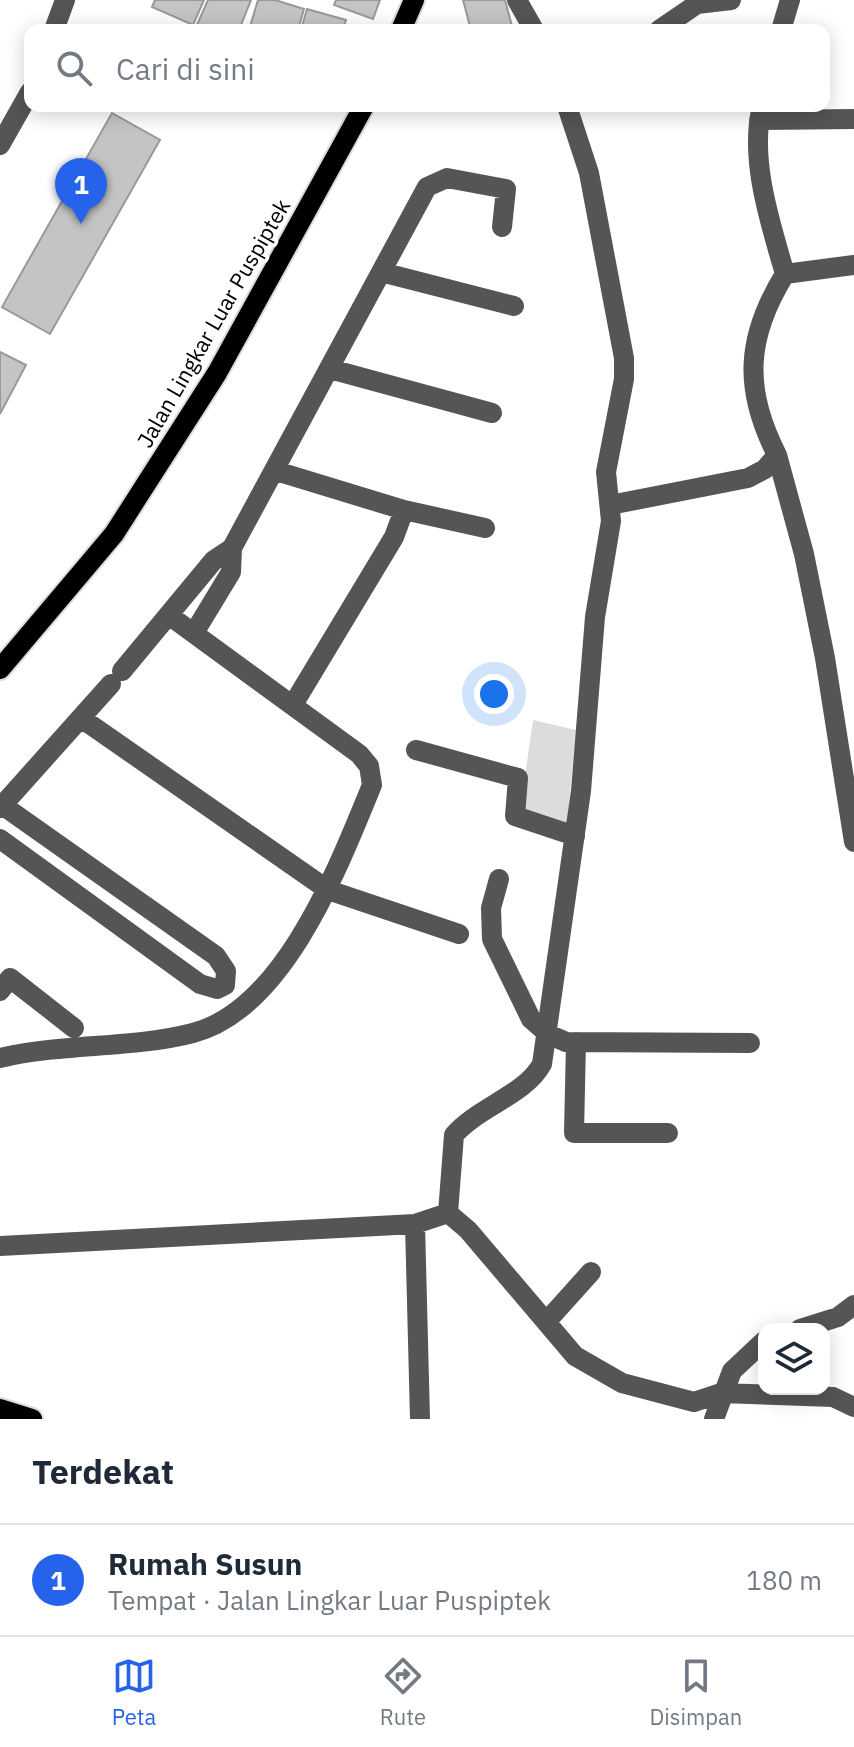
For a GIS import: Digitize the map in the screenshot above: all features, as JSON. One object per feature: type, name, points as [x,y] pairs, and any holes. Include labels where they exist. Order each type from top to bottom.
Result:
[{"type":"main road","points":[[404,24],[414,0]]},
{"type":"main road","name":"Jalan Lingkar Luar Puspiptek","points":[[0,669],[114,534],[217,373],[361,112]]},
{"type":"main road","points":[[0,1409],[32,1419]]},
{"type":"street","points":[[56,24],[65,0]]},
{"type":"street","points":[[517,0],[531,24]]},
{"type":"street","points":[[668,24],[697,4],[731,0]]},
{"type":"street","points":[[783,24],[790,0]]},
{"type":"street","points":[[0,145],[24,103]]},
{"type":"street","points":[[448,1213],[454,1135],[480,1112],[538,1072],[548,1034],[575,836],[595,617],[611,521],[606,472],[624,379],[624,358],[589,173],[569,112]]},
{"type":"street","points":[[854,119],[760,113],[760,159],[785,274],[763,308],[753,356],[758,418],[777,455],[804,554],[846,745],[854,842]]},
{"type":"street","points":[[0,839],[200,984],[217,989],[225,985],[226,971],[216,956],[1,807],[170,616],[214,560],[232,548],[427,187],[447,178],[506,189],[502,227]]},
{"type":"street","points":[[785,274],[854,265]]},
{"type":"street","points":[[381,272],[514,306]]},
{"type":"street","points":[[330,369],[492,413]]},
{"type":"street","points":[[610,505],[748,478],[765,469],[777,455]]},
{"type":"street","points":[[276,471],[378,499],[404,510],[485,528]]},
{"type":"street","points":[[294,703],[394,537],[404,510]]},
{"type":"street","points":[[194,633],[231,572],[232,548]]},
{"type":"street","points":[[0,1058],[191,1034],[224,1023],[254,1001],[328,890],[372,785],[369,766],[359,754],[294,703],[170,616]]},
{"type":"street","points":[[81,718],[328,890],[459,934]]},
{"type":"street","points":[[416,750],[518,778],[515,816],[575,836]]},
{"type":"street","points":[[499,879],[491,908],[492,939],[531,1019],[548,1034],[576,1042],[750,1043]]},
{"type":"street","points":[[3,980],[74,1028]]},
{"type":"street","points":[[576,1042],[574,1133],[668,1133]]},
{"type":"street","points":[[0,1246],[415,1224],[448,1213]]},
{"type":"street","points":[[448,1213],[468,1230],[575,1356],[622,1383],[694,1402],[721,1393],[833,1397],[854,1407]]},
{"type":"street","points":[[415,1224],[420,1419]]},
{"type":"street","points":[[547,1321],[591,1272]]},
{"type":"street","points":[[819,1323],[838,1317],[854,1305]]},
{"type":"street","points":[[714,1419],[721,1393],[732,1371],[758,1347]]},
{"type":"shaded area","points":[[533,720],[576,730],[567,825],[520,811]]},
{"type":"building","points":[[155,0],[204,0],[193,24],[152,7]]},
{"type":"building","points":[[208,0],[251,0],[241,24],[197,24]]},
{"type":"building","points":[[258,0],[275,0],[304,9],[300,24],[251,24]]},
{"type":"building","points":[[336,0],[380,0],[373,19],[334,5]]},
{"type":"building","points":[[463,0],[505,0],[511,24],[469,24]]},
{"type":"building","points":[[307,9],[346,20],[345,24],[303,24]]},
{"type":"building","points":[[112,113],[160,140],[50,334],[2,307]]},
{"type":"building","points":[[0,352],[26,365],[0,414]]},
{"type":"place","name":"Rumah Susun","points":[[81,224]]}]
